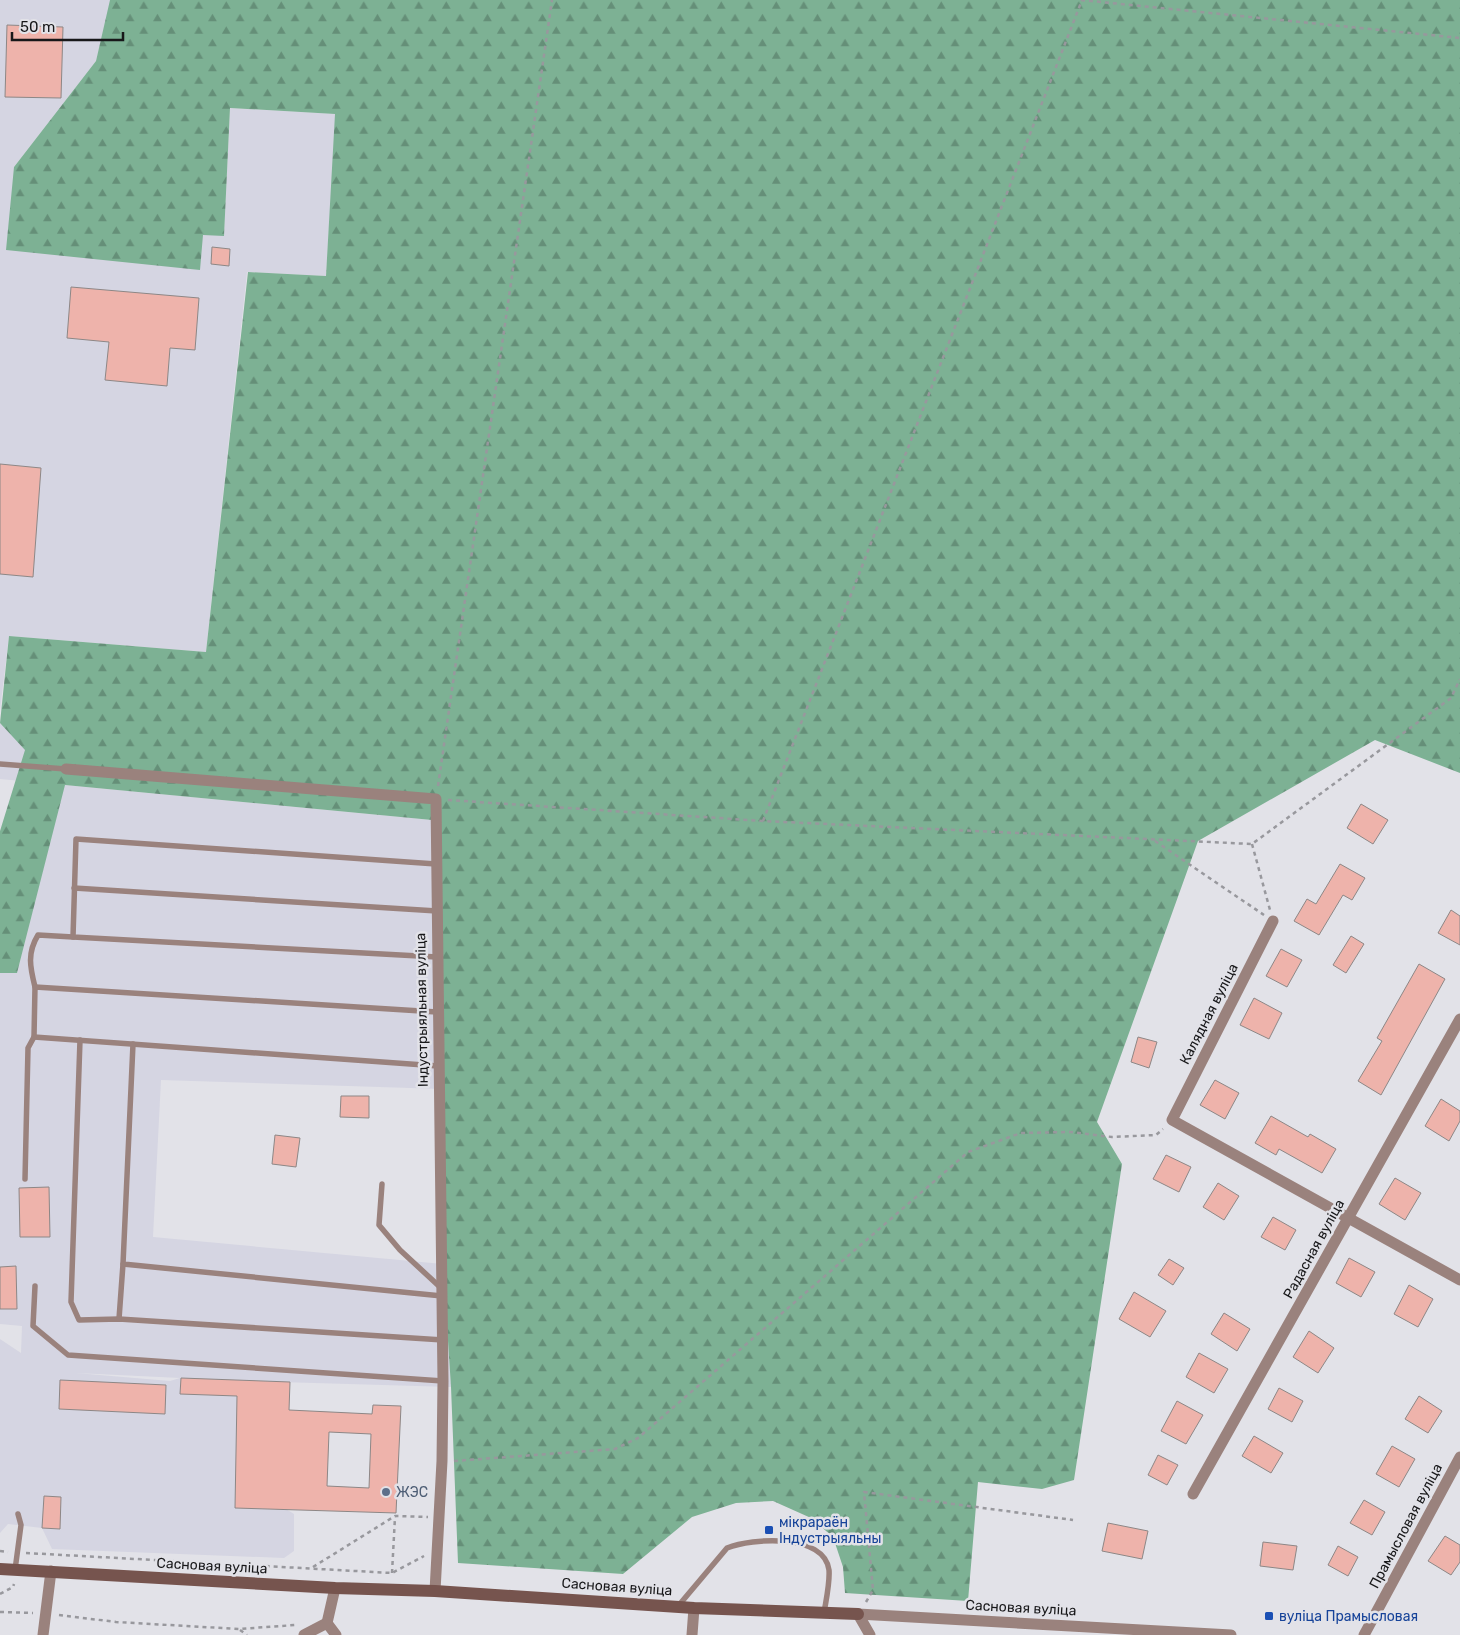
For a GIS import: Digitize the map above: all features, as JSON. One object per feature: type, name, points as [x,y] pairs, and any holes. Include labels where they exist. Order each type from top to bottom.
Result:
[{"type":"street","points":[[66,769],[436,799]]},
{"type":"street","name":"Індустрыяльная вуліца","points":[[435,1591],[444,1381],[437,1012],[436,799]]},
{"type":"street","name":"Калядная вуліца","points":[[1172,1120],[1273,921]]},
{"type":"street","name":"Радасная вуліца","points":[[1193,1494],[1460,1019]]},
{"type":"street","points":[[1172,1120],[1460,1280]]},
{"type":"street","name":"Прамысловая вуліца","points":[[1364,1635],[1460,1458]]},
{"type":"street","name":"Сасновая вуліца","points":[[0,1569],[336,1588],[435,1591],[694,1608],[824,1612],[1232,1635]]},
{"type":"street","points":[[43,1635],[51,1572]]},
{"type":"street","points":[[304,1635],[327,1623],[336,1588]]},
{"type":"street","points":[[692,1635],[694,1608]]},
{"type":"street","points":[[858,1614],[870,1635]]},
{"type":"street","points":[[327,1623],[336,1635]]},
{"type":"lane","points":[[0,764],[66,769]]},
{"type":"lane","points":[[73,937],[76,839],[436,864]]},
{"type":"lane","points":[[74,888],[436,911]]},
{"type":"lane","points":[[25,1179],[28,1048],[34,1037],[35,987],[29,966],[31,947],[38,935],[437,956]]},
{"type":"lane","points":[[35,987],[437,1012]]},
{"type":"lane","points":[[34,1037],[438,1066]]},
{"type":"lane","points":[[80,1040],[71,1302],[79,1320],[119,1318],[443,1340]]},
{"type":"lane","points":[[119,1318],[133,1044]]},
{"type":"lane","points":[[382,1184],[379,1225],[400,1250],[442,1293]]},
{"type":"lane","points":[[123,1264],[442,1293]]},
{"type":"lane","points":[[35,1286],[33,1326],[68,1355],[444,1381]]},
{"type":"lane","points":[[15,1570],[21,1525],[18,1514]]},
{"type":"lane","points":[[678,1607],[727,1548],[738,1544],[768,1541],[801,1544],[816,1550],[826,1561],[829,1571],[824,1612]]},
{"type":"path","points":[[552,0],[436,799],[763,821],[1252,844],[1450,698],[1460,679]]},
{"type":"path","points":[[763,821],[1081,0],[1460,38]]},
{"type":"path","points":[[1153,840],[1273,921]]},
{"type":"path","points":[[1252,844],[1273,921]]},
{"type":"path","points":[[442,1461],[616,1449],[638,1438],[968,1152],[1021,1133],[1070,1132],[1112,1137],[1156,1135],[1172,1120]]},
{"type":"path","points":[[858,1614],[873,1590],[864,1492],[1073,1520]]},
{"type":"path","points":[[392,1573],[395,1516]]},
{"type":"path","points":[[312,1568],[395,1516],[439,1518]]},
{"type":"path","points":[[0,1551],[392,1573],[425,1555],[437,1555]]},
{"type":"path","points":[[0,1612],[45,1614],[116,1622],[238,1629],[298,1625]]},
{"type":"path","points":[[238,1629],[248,1635]]},
{"type":"shaded area","points":[[0,0],[111,0],[96,61],[14,167],[203,235],[224,235],[230,108],[336,114],[326,276],[247,272],[206,652],[9,636],[0,710]]},
{"type":"shaded area","points":[[0,723],[25,749],[65,785],[432,820],[442,1089],[161,1080],[153,1237],[443,1264],[451,1387],[280,1382],[286,1509],[294,1514],[294,1551],[284,1558],[52,1549],[42,1528],[8,1524],[0,1533],[0,1339],[21,1353],[22,1326],[0,1324],[0,973],[17,973],[64,785],[0,779]],"holes":[[[76,1373],[180,1378],[170,1381]]]},
{"type":"green space","points":[[110,0],[1460,0],[1460,773],[1375,740],[1198,841],[1097,1122],[1122,1164],[1074,1480],[1042,1489],[978,1482],[968,1601],[845,1593],[843,1567],[833,1537],[811,1518],[773,1501],[736,1503],[692,1517],[623,1574],[458,1563],[451,1387],[443,1264],[432,820],[65,785],[17,973],[0,973],[0,831],[25,750],[0,723],[9,636],[206,652],[248,272],[326,276],[335,114],[230,108],[224,236],[203,235],[200,270],[6,250],[14,167],[96,61]]},
{"type":"building","points":[[7,25],[63,27],[61,98],[5,97]]},
{"type":"building","points":[[212,247],[230,249],[229,266],[211,264]]},
{"type":"building","points":[[71,287],[199,298],[195,350],[170,348],[167,386],[105,380],[109,342],[67,338]]},
{"type":"building","points":[[0,464],[41,468],[33,577],[0,574]]},
{"type":"building","points":[[1361,804],[1388,820],[1373,844],[1347,828]]},
{"type":"building","points":[[1340,864],[1365,878],[1352,900],[1343,895],[1319,935],[1294,921],[1307,899],[1316,904]]},
{"type":"building","points":[[1451,910],[1460,916],[1460,945],[1438,933]]},
{"type":"building","points":[[1351,936],[1364,944],[1346,973],[1333,965]]},
{"type":"building","points":[[1281,949],[1302,960],[1287,987],[1266,976]]},
{"type":"building","points":[[1419,964],[1445,979],[1381,1095],[1358,1081],[1382,1041],[1377,1038]]},
{"type":"building","points":[[1254,998],[1282,1013],[1269,1039],[1240,1025]]},
{"type":"building","points":[[1138,1037],[1157,1042],[1149,1068],[1131,1062]]},
{"type":"building","points":[[1215,1080],[1239,1093],[1225,1119],[1200,1105]]},
{"type":"building","points":[[341,1096],[369,1096],[369,1118],[340,1117]]},
{"type":"building","points":[[1441,1099],[1460,1111],[1460,1121],[1449,1141],[1425,1126]]},
{"type":"building","points":[[1271,1116],[1308,1137],[1310,1134],[1336,1149],[1322,1173],[1279,1149],[1276,1155],[1255,1143]]},
{"type":"building","points":[[275,1135],[300,1138],[296,1167],[272,1164]]},
{"type":"building","points":[[1166,1155],[1191,1167],[1179,1192],[1153,1179]]},
{"type":"building","points":[[1395,1178],[1421,1193],[1405,1220],[1379,1204]]},
{"type":"building","points":[[1218,1183],[1239,1196],[1224,1220],[1203,1207]]},
{"type":"building","points":[[49,1187],[50,1237],[20,1237],[19,1188]]},
{"type":"building","points":[[1273,1217],[1296,1230],[1285,1250],[1261,1237]]},
{"type":"building","points":[[1349,1258],[1375,1272],[1361,1297],[1336,1283]]},
{"type":"building","points":[[1169,1259],[1184,1268],[1173,1285],[1158,1275]]},
{"type":"building","points":[[16,1266],[17,1309],[0,1309],[0,1267]]},
{"type":"building","points":[[1409,1285],[1433,1299],[1418,1327],[1394,1314]]},
{"type":"building","points":[[1134,1292],[1166,1311],[1150,1337],[1119,1319]]},
{"type":"building","points":[[1224,1313],[1250,1329],[1237,1351],[1211,1334]]},
{"type":"building","points":[[1309,1331],[1334,1348],[1318,1373],[1293,1357]]},
{"type":"building","points":[[1199,1353],[1228,1369],[1214,1393],[1186,1377]]},
{"type":"building","points":[[181,1378],[290,1382],[289,1410],[372,1414],[373,1405],[401,1406],[396,1513],[235,1508],[237,1396],[180,1394]],"holes":[[[329,1432],[371,1434],[369,1488],[327,1486]]]},
{"type":"building","points":[[60,1380],[166,1385],[165,1414],[59,1409]]},
{"type":"building","points":[[1279,1388],[1303,1401],[1292,1422],[1268,1409]]},
{"type":"building","points":[[1419,1396],[1442,1411],[1428,1433],[1405,1419]]},
{"type":"building","points":[[1177,1401],[1203,1415],[1186,1444],[1161,1431]]},
{"type":"building","points":[[1254,1436],[1283,1453],[1271,1473],[1242,1456]]},
{"type":"building","points":[[1392,1446],[1415,1459],[1399,1487],[1376,1474]]},
{"type":"building","points":[[1158,1455],[1178,1465],[1167,1485],[1148,1475]]},
{"type":"building","points":[[44,1496],[61,1497],[60,1529],[42,1528]]},
{"type":"building","points":[[1364,1500],[1385,1512],[1372,1535],[1350,1523]]},
{"type":"building","points":[[1108,1523],[1148,1531],[1142,1559],[1102,1551]]},
{"type":"building","points":[[1445,1536],[1460,1545],[1460,1562],[1451,1575],[1428,1561]]},
{"type":"building","points":[[1263,1542],[1297,1546],[1293,1570],[1260,1566]]},
{"type":"building","points":[[1338,1546],[1358,1557],[1348,1576],[1328,1565]]},
{"type":"place","name":"ЖЭС","points":[[386,1492]]},
{"type":"place","name":"мікрараён Індустрыяльны","points":[[769,1530]]},
{"type":"place","name":"вуліца Прамысловая","points":[[1269,1616]]}]
